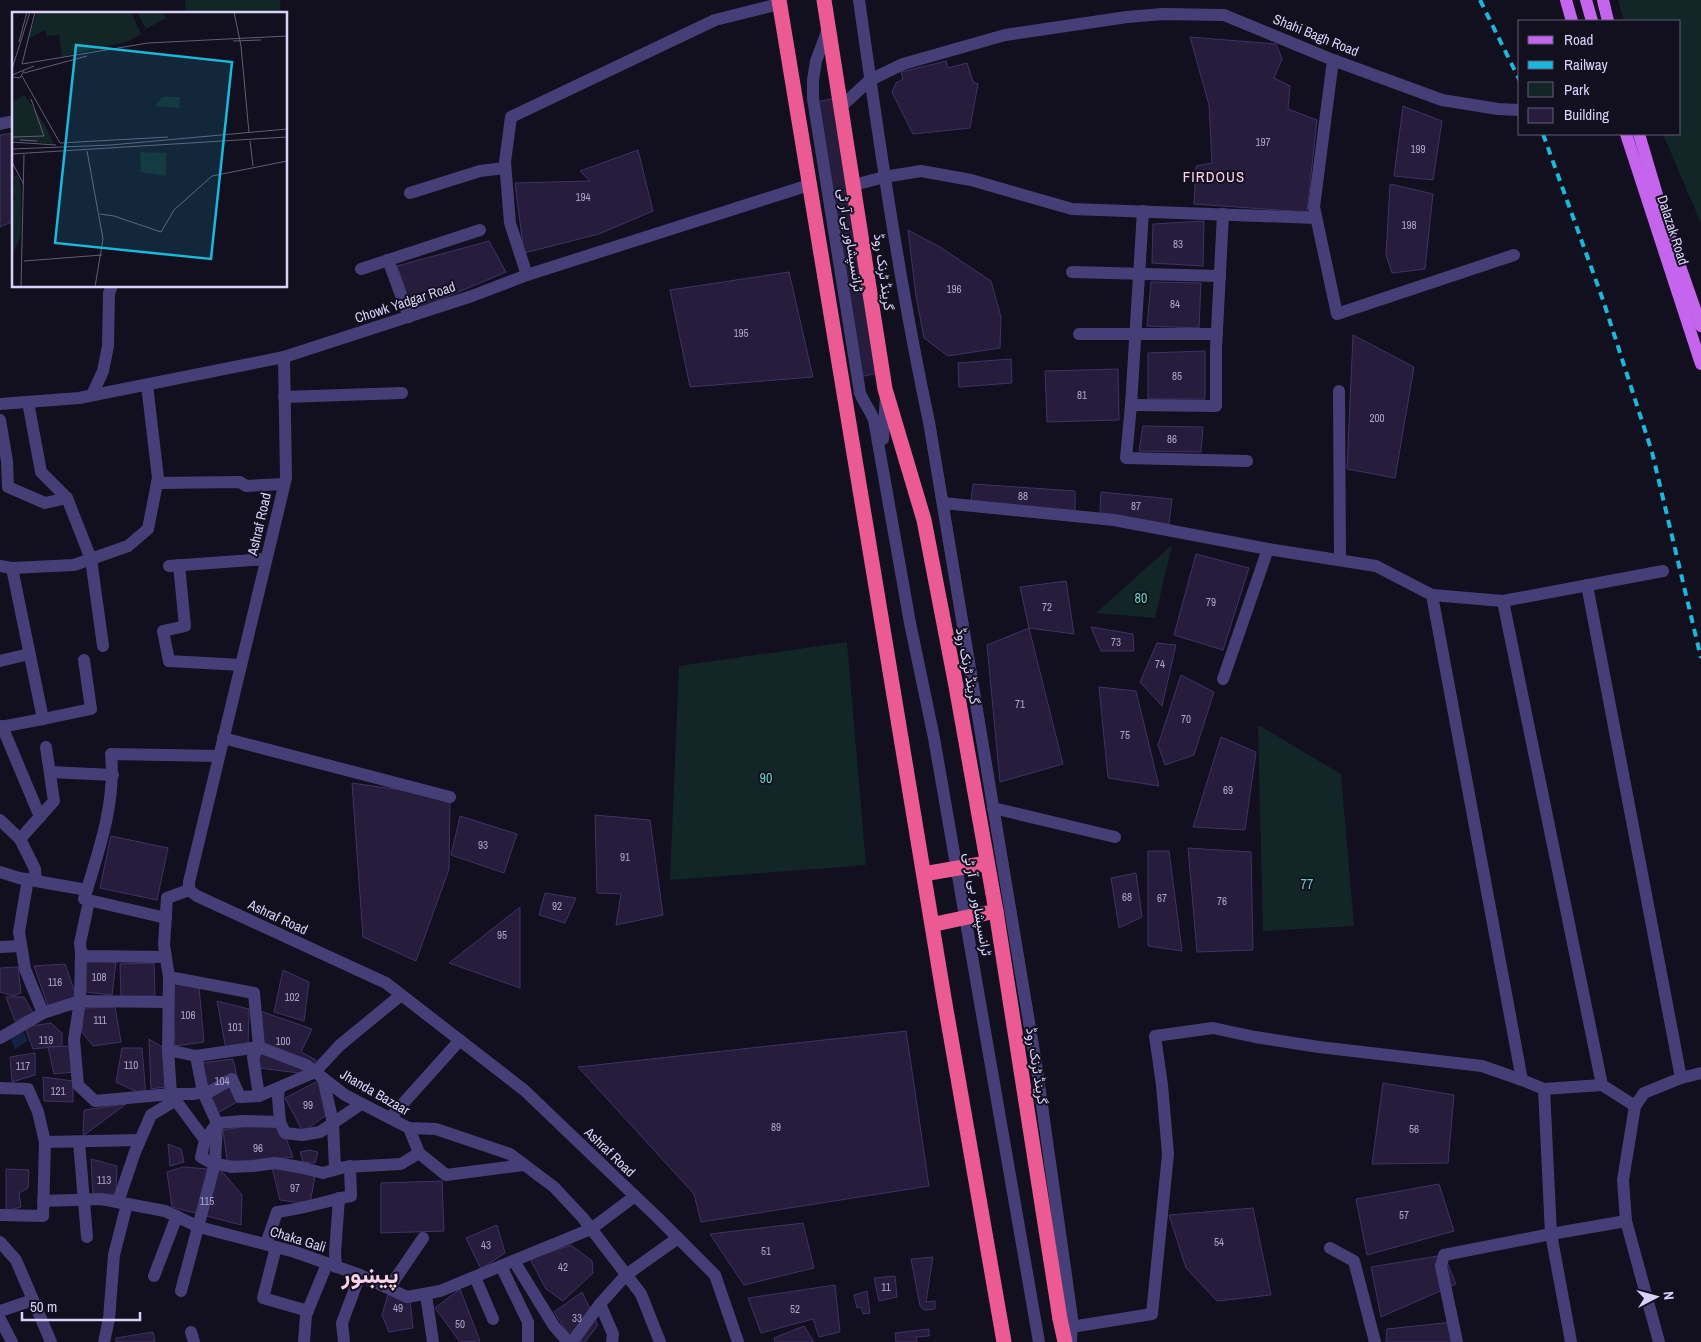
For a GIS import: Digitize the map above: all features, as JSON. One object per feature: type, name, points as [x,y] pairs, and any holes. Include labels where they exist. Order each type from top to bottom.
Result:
[{"type":"highway","points":[[779,2],[936,924],[1004,1342]]},
{"type":"highway","name":"گرینڈ ٹرنک روڈ","points":[[829,4],[885,389],[924,520],[956,686],[1066,1323],[1065,1342]]},
{"type":"highway","points":[[926,874],[987,863]]},
{"type":"highway","points":[[936,924],[996,912]]},
{"type":"main road","points":[[1566,0],[1572,20]]},
{"type":"main road","points":[[1586,0],[1592,20]]},
{"type":"main road","points":[[1603,0],[1608,20]]},
{"type":"main road","name":"Dalazak Road","points":[[1626,135],[1701,364]]},
{"type":"main road","name":"Dalazak Road","points":[[1639,135],[1668,232],[1701,326]]},
{"type":"street","points":[[859,0],[884,177],[916,364],[929,422],[1037,1070],[1071,1309],[1066,1323],[1071,1342]]},
{"type":"street","points":[[527,274],[510,223],[505,168],[511,117],[714,20],[779,2]]},
{"type":"street","name":"ٹرانسپشاور بی آر ٹی","points":[[829,4],[889,377],[884,409],[883,472]]},
{"type":"street","name":"ٹرانسپشاور بی آر ٹی","points":[[829,4],[827,37],[816,61],[813,99],[860,393],[874,420],[910,623],[934,738],[1039,1342]]},
{"type":"street","name":"Shahi Bagh Road","points":[[845,103],[870,80],[903,64],[1005,35],[1127,17],[1163,14],[1224,15],[1333,60],[1442,100],[1498,109],[1518,110]]},
{"type":"street","points":[[1333,60],[1314,207],[1337,314],[1514,255]]},
{"type":"street","points":[[410,193],[480,171],[505,168]]},
{"type":"street","points":[[858,184],[884,177],[921,171],[971,180],[1072,209],[1316,218]]},
{"type":"street","name":"Chowk Yadgar Road","points":[[0,404],[92,396],[284,357],[472,296],[527,274],[809,185]]},
{"type":"street","points":[[1143,211],[1126,458],[1247,461]]},
{"type":"street","points":[[1131,405],[1216,406],[1217,334],[1223,214]]},
{"type":"street","points":[[361,269],[480,230]]},
{"type":"street","points":[[388,260],[409,316]]},
{"type":"street","points":[[1072,272],[1220,276]]},
{"type":"street","points":[[92,396],[103,371],[108,346],[109,293],[111,288]]},
{"type":"street","points":[[1078,334],[1217,334]]},
{"type":"street","name":"Ashraf Road","points":[[284,357],[286,478],[189,882],[189,890],[197,896],[386,983],[524,1090],[715,1275],[738,1342]]},
{"type":"street","points":[[43,719],[30,654],[3,565],[74,565],[128,546],[148,529],[158,478],[147,385]]},
{"type":"street","points":[[1339,391],[1340,560]]},
{"type":"street","points":[[284,397],[402,393]]},
{"type":"street","points":[[28,402],[41,472],[67,498],[91,559],[103,646]]},
{"type":"street","points":[[0,420],[7,461],[8,487],[45,503],[67,498]]},
{"type":"street","points":[[158,483],[240,482],[246,486],[284,484]]},
{"type":"street","points":[[942,503],[1114,520],[1268,549],[1376,566],[1432,595],[1503,601],[1662,571]]},
{"type":"street","points":[[1223,679],[1268,549]]},
{"type":"street","points":[[241,665],[168,661],[163,631],[185,626],[174,565],[266,559]]},
{"type":"street","points":[[1587,585],[1681,1078]]},
{"type":"street","points":[[1432,595],[1522,1080]]},
{"type":"street","points":[[1503,601],[1602,1085]]},
{"type":"street","points":[[0,661],[30,654]]},
{"type":"street","points":[[40,817],[1,727],[91,710],[84,660]]},
{"type":"street","points":[[223,738],[450,797]]},
{"type":"street","points":[[20,839],[54,802],[46,747]]},
{"type":"street","points":[[219,756],[111,754],[113,775],[106,824],[88,896],[80,943],[80,1001],[74,1040],[78,1085],[95,1101],[173,1097],[193,1094],[211,1090],[232,1079],[240,1097],[259,1096],[319,1075],[340,1045],[401,995]]},
{"type":"street","points":[[50,772],[113,775]]},
{"type":"street","points":[[993,808],[1115,837]]},
{"type":"street","points":[[0,820],[20,839],[35,870],[19,932],[25,969],[43,1013]]},
{"type":"street","points":[[0,872],[166,918]]},
{"type":"street","points":[[189,890],[167,898],[164,946],[169,977],[168,1050],[173,1097],[205,1140]]},
{"type":"street","points":[[0,947],[21,946]]},
{"type":"street","points":[[81,953],[87,956],[166,957]]},
{"type":"street","points":[[169,977],[254,992],[259,1047],[254,1057],[259,1096]]},
{"type":"street","points":[[0,1038],[43,1013],[80,1001],[168,1002]]},
{"type":"street","points":[[1066,1323],[1152,1314],[1168,1154],[1162,1084],[1155,1036],[1213,1028],[1319,1047],[1482,1066],[1544,1089],[1602,1085],[1635,1106]]},
{"type":"street","points":[[390,1118],[460,1040]]},
{"type":"street","points":[[168,1050],[196,1056],[259,1047]]},
{"type":"street","name":"Jhanda Bazaar","points":[[259,1047],[306,1065],[345,1095],[409,1128],[436,1129],[510,1154],[554,1187],[592,1229],[641,1294],[660,1342]]},
{"type":"street","points":[[181,1291],[215,1163],[217,1123],[203,1092],[196,1056]]},
{"type":"street","points":[[1659,1342],[1626,1221],[1623,1180],[1635,1106],[1644,1093],[1681,1078],[1701,1073]]},
{"type":"street","points":[[319,1075],[333,1123],[335,1169]]},
{"type":"street","points":[[0,1088],[28,1089],[38,1112],[44,1142],[43,1216],[0,1215]]},
{"type":"street","points":[[279,1088],[280,1122],[285,1133],[302,1135],[320,1132],[361,1104]]},
{"type":"street","points":[[1544,1089],[1550,1234],[1571,1342]]},
{"type":"street","points":[[104,1342],[109,1319],[114,1255],[123,1203],[140,1140],[151,1114],[173,1097]]},
{"type":"street","points":[[217,1123],[243,1121],[280,1122]]},
{"type":"street","points":[[217,1123],[205,1140],[201,1157],[232,1167],[275,1163],[323,1172],[350,1166],[401,1164],[419,1153]]},
{"type":"street","points":[[409,1128],[419,1153],[446,1175],[524,1165]]},
{"type":"street","points":[[44,1142],[140,1140]]},
{"type":"street","points":[[79,1142],[87,1237]]},
{"type":"street","points":[[308,1310],[263,1298],[277,1212],[301,1209],[328,1200],[351,1196],[350,1166]]},
{"type":"street","name":"Chaka Gali","points":[[43,1201],[101,1199],[165,1211],[199,1227],[271,1246],[332,1265],[407,1296],[426,1295],[440,1291],[592,1229],[635,1196]]},
{"type":"street","points":[[304,1342],[308,1310],[332,1265],[335,1253],[339,1198]]},
{"type":"street","points":[[154,1276],[177,1216]]},
{"type":"street","points":[[1457,1342],[1441,1266],[1444,1255],[1626,1221]]},
{"type":"street","points":[[389,1288],[423,1238]]},
{"type":"street","points":[[514,1261],[554,1326],[570,1342],[626,1275],[678,1238]]},
{"type":"street","points":[[1,1245],[16,1260],[51,1342]]},
{"type":"street","points":[[1330,1248],[1354,1261],[1375,1342]]},
{"type":"street","points":[[501,1266],[528,1322],[528,1342]]},
{"type":"street","points":[[344,1342],[342,1323],[360,1275]]},
{"type":"street","points":[[475,1277],[493,1320]]},
{"type":"street","points":[[426,1295],[433,1342]]},
{"type":"street","points":[[0,1311],[32,1300]]},
{"type":"street","points":[[600,1304],[610,1339]]},
{"type":"street","points":[[0,1319],[12,1342]]},
{"type":"green space","points":[[185,0],[280,0],[281,12],[186,12]]},
{"type":"green space","points":[[1618,0],[1701,0],[1701,223],[1663,135],[1681,135],[1681,20],[1624,20]]},
{"type":"green space","name":"80","points":[[1172,545],[1155,618],[1096,613]]},
{"type":"green space","name":"90","points":[[847,642],[866,865],[670,880],[679,666]]},
{"type":"green space","name":"77","points":[[1258,725],[1341,774],[1354,926],[1263,931]]},
{"type":"water","points":[[23,1031],[28,1041],[15,1049],[10,1038]]},
{"type":"building","points":[[1190,37],[1276,44],[1282,59],[1274,78],[1290,86],[1288,109],[1317,120],[1307,212],[1194,204],[1196,166],[1212,163],[1209,105]]},
{"type":"building","points":[[946,61],[948,68],[967,63],[973,82],[978,84],[970,128],[913,134],[892,92],[896,83],[903,79],[901,72]]},
{"type":"building","points":[[842,97],[886,371],[860,377],[815,102]]},
{"type":"building","points":[[1403,106],[1442,121],[1433,180],[1394,176]]},
{"type":"building","points":[[12,133],[12,222],[0,227],[0,135]]},
{"type":"building","points":[[638,150],[653,211],[599,234],[524,253],[515,183],[590,181],[580,171]]},
{"type":"building","points":[[1390,184],[1433,194],[1425,269],[1392,273],[1386,255]]},
{"type":"building","points":[[1204,221],[1203,266],[1152,263],[1153,224]]},
{"type":"building","points":[[908,230],[940,247],[991,281],[1001,317],[1000,348],[948,356],[924,338],[916,296]]},
{"type":"building","points":[[489,241],[506,272],[413,311],[397,266]]},
{"type":"building","points":[[789,272],[813,377],[690,387],[670,290]]},
{"type":"building","points":[[1151,282],[1201,283],[1199,328],[1147,326]]},
{"type":"building","points":[[1353,335],[1414,367],[1395,478],[1347,469]]},
{"type":"building","points":[[1205,351],[1205,399],[1148,399],[1148,353]]},
{"type":"building","points":[[1011,359],[1012,383],[959,387],[958,363]]},
{"type":"building","points":[[1118,369],[1119,420],[1047,422],[1045,371]]},
{"type":"building","points":[[1143,426],[1203,427],[1201,452],[1139,451]]},
{"type":"building","points":[[973,484],[1075,491],[1075,513],[971,501]]},
{"type":"building","points":[[1101,492],[1172,499],[1169,524],[1100,513]]},
{"type":"building","points":[[1196,554],[1249,568],[1223,650],[1174,635]]},
{"type":"building","points":[[1066,581],[1074,634],[1029,628],[1020,587]]},
{"type":"building","points":[[1091,627],[1133,634],[1134,651],[1101,651]]},
{"type":"building","points":[[1029,628],[1063,764],[1000,782],[987,645]]},
{"type":"building","points":[[1157,643],[1176,645],[1162,706],[1140,682]]},
{"type":"building","points":[[1181,675],[1214,692],[1194,755],[1165,765],[1158,745]]},
{"type":"building","points":[[1099,687],[1136,691],[1159,786],[1108,778]]},
{"type":"building","points":[[1221,737],[1256,752],[1245,830],[1193,827]]},
{"type":"building","points":[[352,783],[450,797],[449,869],[416,961],[363,937]]},
{"type":"building","points":[[595,815],[650,820],[663,915],[616,925],[621,894],[597,893]]},
{"type":"building","points":[[460,816],[517,834],[504,873],[451,855]]},
{"type":"building","points":[[111,836],[168,848],[157,900],[100,888]]},
{"type":"building","points":[[1188,848],[1251,852],[1253,950],[1197,952]]},
{"type":"building","points":[[1148,851],[1169,851],[1182,951],[1148,946]]},
{"type":"building","points":[[1136,873],[1142,917],[1119,928],[1111,878]]},
{"type":"building","points":[[545,893],[576,898],[565,923],[539,915]]},
{"type":"building","points":[[520,907],[520,988],[449,963]]},
{"type":"building","points":[[84,962],[116,962],[112,995],[86,992]]},
{"type":"building","points":[[154,963],[155,996],[121,997],[120,964]]},
{"type":"building","points":[[65,964],[77,998],[49,1009],[34,966]]},
{"type":"building","points":[[18,967],[21,993],[14,996],[0,992],[0,968]]},
{"type":"building","points":[[283,970],[309,982],[304,1021],[274,1012]]},
{"type":"building","points":[[172,983],[199,987],[204,1042],[175,1046]]},
{"type":"building","points":[[6,997],[24,997],[33,1013],[15,1021]]},
{"type":"building","points":[[217,1001],[249,1009],[248,1046],[226,1049]]},
{"type":"building","points":[[115,1007],[121,1042],[93,1046],[82,1032],[83,1008]]},
{"type":"building","points":[[260,1011],[312,1029],[301,1052],[316,1060],[307,1074],[259,1068]]},
{"type":"building","points":[[51,1023],[62,1033],[62,1046],[33,1049],[25,1027]]},
{"type":"building","points":[[906,1031],[929,1186],[701,1222],[694,1194],[578,1067]]},
{"type":"building","points":[[149,1039],[164,1048],[165,1087],[151,1089]]},
{"type":"building","points":[[71,1046],[74,1072],[54,1074],[48,1047]]},
{"type":"building","points":[[122,1048],[142,1048],[146,1096],[116,1082]]},
{"type":"building","points":[[35,1053],[35,1075],[12,1082],[10,1057]]},
{"type":"building","points":[[233,1059],[242,1099],[216,1114],[201,1063]]},
{"type":"building","points":[[43,1077],[73,1081],[73,1102],[44,1101]]},
{"type":"building","points":[[320,1080],[329,1113],[303,1132],[285,1098]]},
{"type":"building","points":[[1383,1083],[1454,1095],[1448,1163],[1372,1164]]},
{"type":"building","points":[[126,1104],[83,1136],[84,1110]]},
{"type":"building","points":[[253,1125],[273,1125],[286,1138],[293,1157],[245,1163],[227,1160],[223,1130]]},
{"type":"building","points":[[168,1144],[181,1149],[184,1162],[170,1166]]},
{"type":"building","points":[[309,1150],[318,1152],[315,1163],[303,1162],[300,1152]]},
{"type":"building","points":[[91,1159],[117,1166],[116,1194],[93,1195]]},
{"type":"building","points":[[183,1167],[221,1170],[242,1195],[241,1225],[172,1207],[167,1172]]},
{"type":"building","points":[[272,1168],[315,1176],[310,1204],[280,1200]]},
{"type":"building","points":[[6,1169],[29,1170],[28,1188],[19,1193],[21,1207],[6,1211]]},
{"type":"building","points":[[442,1181],[444,1231],[381,1233],[381,1183]]},
{"type":"building","points":[[1439,1184],[1454,1231],[1367,1255],[1356,1199]]},
{"type":"building","points":[[1253,1208],[1271,1295],[1217,1301],[1186,1268],[1169,1215]]},
{"type":"building","points":[[803,1223],[814,1268],[744,1285],[710,1234]]},
{"type":"building","points":[[497,1225],[505,1253],[481,1269],[466,1238]]},
{"type":"building","points":[[571,1245],[592,1261],[593,1273],[563,1301],[546,1289],[530,1259]]},
{"type":"building","points":[[1444,1255],[1456,1284],[1381,1317],[1371,1267]]},
{"type":"building","points":[[933,1257],[926,1302],[935,1301],[935,1309],[924,1310],[920,1306],[911,1259]]},
{"type":"building","points":[[895,1276],[897,1297],[879,1301],[874,1278]]},
{"type":"building","points":[[835,1285],[840,1332],[819,1337],[813,1319],[761,1333],[748,1298]]},
{"type":"building","points":[[460,1289],[480,1341],[460,1342],[435,1308]]},
{"type":"building","points":[[389,1291],[410,1300],[413,1328],[389,1332],[382,1315]]},
{"type":"building","points":[[867,1291],[870,1313],[863,1314],[861,1307],[857,1308],[854,1295]]},
{"type":"building","points":[[582,1292],[598,1325],[585,1342],[574,1342],[554,1312]]},
{"type":"building","points":[[1453,1322],[1457,1342],[1386,1342],[1387,1329]]},
{"type":"building","points":[[804,1326],[814,1342],[775,1342],[774,1338]]},
{"type":"building","points":[[929,1329],[929,1336],[916,1337],[917,1342],[896,1342],[895,1333]]},
{"type":"building","points":[[153,1332],[155,1342],[116,1342],[116,1338]]},
{"type":"railway","points":[[1480,0],[1518,77]]},
{"type":"railway","points":[[1543,135],[1603,300],[1652,452],[1701,658]]},
{"type":"district","name":"FIRDOUS","points":[[1214,176]]},
{"type":"district","name":"پيښور","points":[[370,1274]]}]
